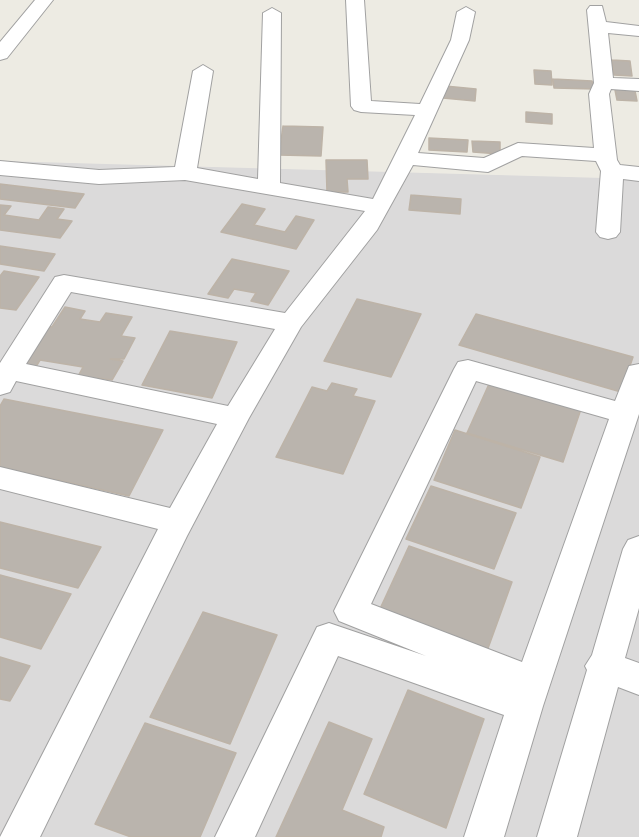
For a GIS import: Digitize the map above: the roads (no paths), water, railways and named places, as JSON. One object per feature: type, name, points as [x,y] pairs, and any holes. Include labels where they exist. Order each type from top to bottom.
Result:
[{"type":"street","points":[[0,54],[44,0]]},
{"type":"street","points":[[355,0],[361,106],[428,110]]},
{"type":"street","points":[[19,837],[178,522],[235,418],[291,323],[365,230],[379,207],[405,158],[460,40],[466,12]]},
{"type":"street","points":[[269,189],[272,13]]},
{"type":"street","points":[[608,232],[609,163],[599,94],[604,83],[597,18],[639,31]]},
{"type":"street","points":[[0,28],[20,29]]},
{"type":"street","points":[[185,173],[203,72]]},
{"type":"street","points":[[604,83],[639,85]]},
{"type":"street","points":[[405,158],[488,165],[518,149],[609,163],[639,174]]},
{"type":"street","points":[[0,168],[99,177],[185,173],[379,207]]},
{"type":"street","points":[[235,418],[6,368],[64,283],[291,323]]},
{"type":"street","points":[[530,694],[351,611],[468,369],[623,412]]},
{"type":"street","points":[[484,837],[623,412],[639,373]]},
{"type":"street","points":[[0,478],[178,522]]},
{"type":"street","points":[[556,837],[603,666],[639,549]]},
{"type":"street","points":[[235,837],[329,638],[530,694]]},
{"type":"street","points":[[603,666],[639,679]]}]
